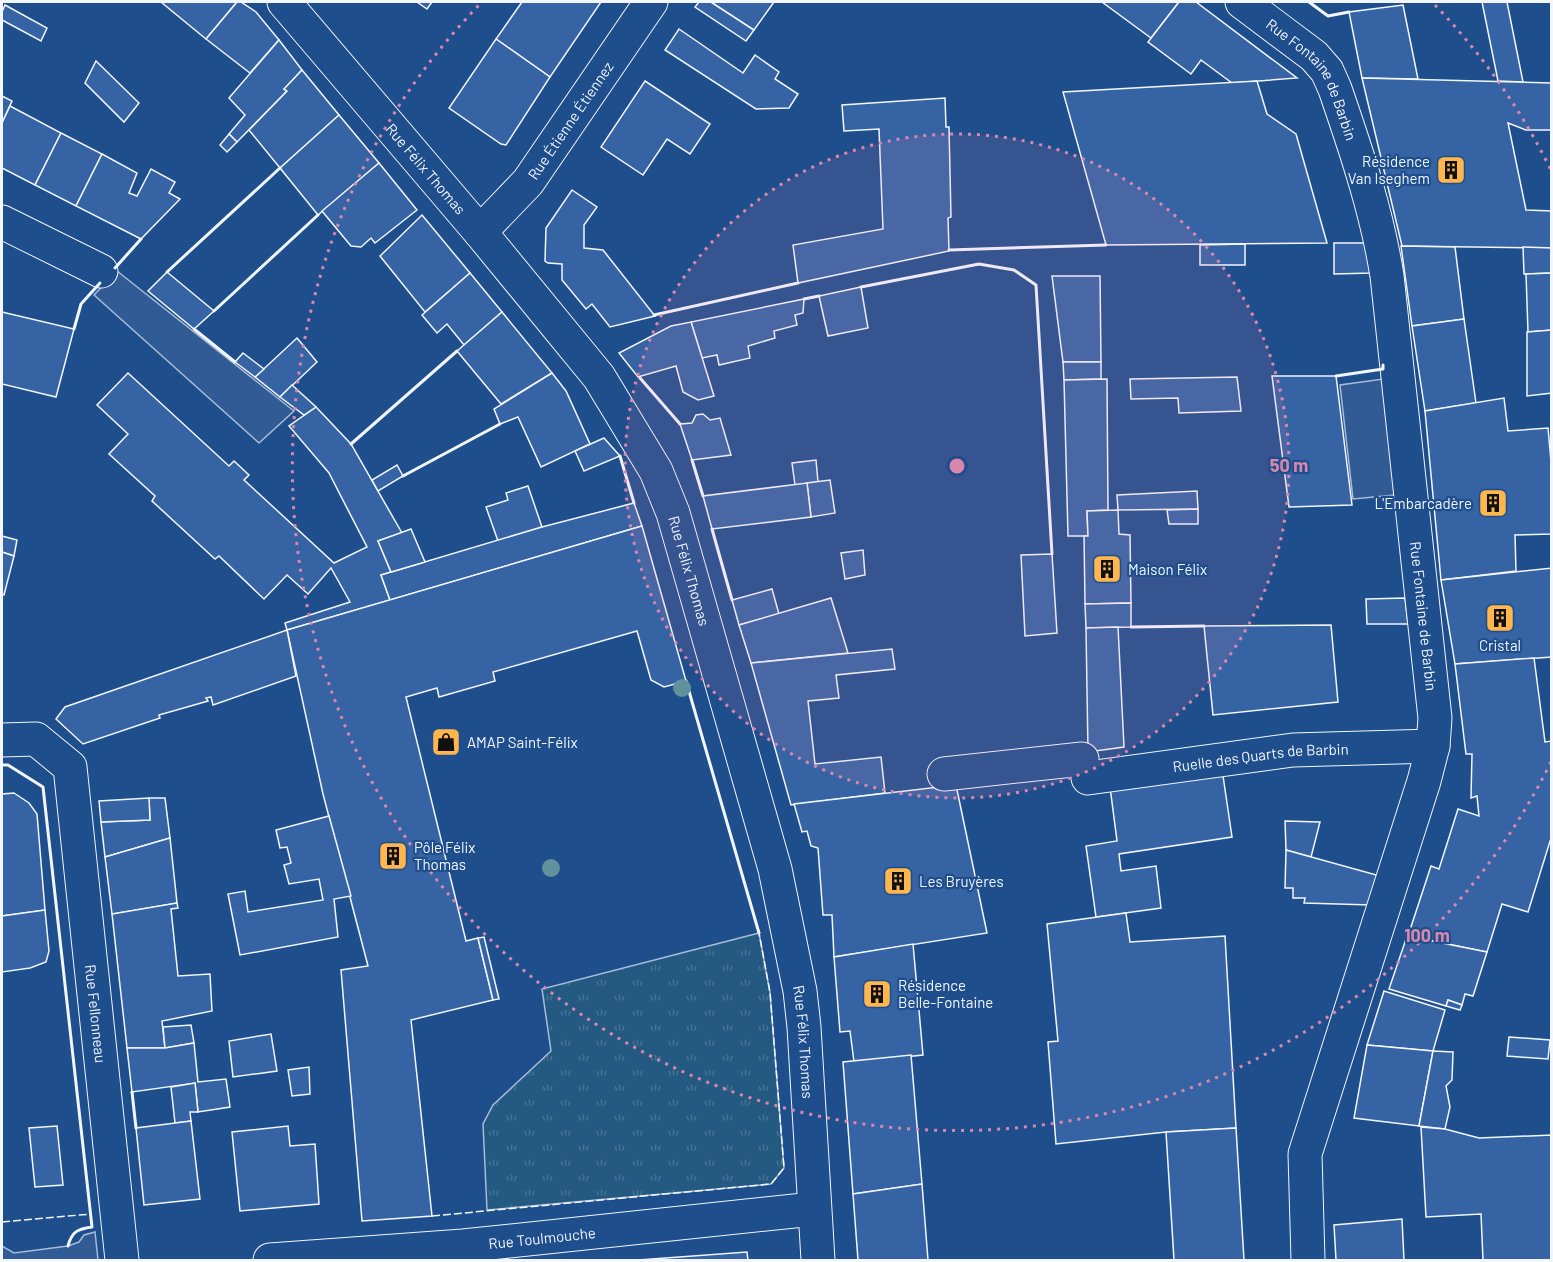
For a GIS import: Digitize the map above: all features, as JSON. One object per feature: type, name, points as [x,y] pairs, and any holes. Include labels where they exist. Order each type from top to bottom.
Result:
[{"type":"street","name":"Rue Félix Thomas","points":[[284,2],[480,232],[599,377],[656,471],[673,513],[775,869],[792,947],[804,1027],[813,1209],[818,1260]]},
{"type":"street","name":"Rue Étienne Étiennez","points":[[480,232],[528,182],[651,2]]},
{"type":"street","name":"Rue Fontaine de Barbin","points":[[1242,2],[1314,56],[1327,71],[1347,122],[1378,229],[1387,276],[1436,718],[1433,746],[1420,792],[1305,1154],[1308,1260]]},
{"type":"street","points":[[2,222],[101,272]]},
{"type":"street","name":"Rue Fellonneau","points":[[2,740],[36,739],[69,767],[122,1260]]},
{"type":"street","name":"Ruelle des Quarts de Barbin","points":[[944,774],[1085,769],[1293,750],[1433,746]]},
{"type":"street","name":"Rue Toulmouche","points":[[270,1260],[463,1246],[813,1209]]},
{"type":"green space","points":[[759,933],[770,993],[784,1168],[771,1184],[487,1210],[483,1124],[493,1105],[551,1051],[542,989]]},
{"type":"shaded area","points":[[117,271],[294,411],[259,443],[94,295]]},
{"type":"shaded area","points":[[1383,379],[1395,495],[1353,499],[1340,385]]},
{"type":"shaded area","points":[[95,1232],[98,1260],[2,1260],[2,1246],[14,1253],[68,1246],[79,1242],[84,1235]]},
{"type":"building","points":[[161,2],[237,2],[206,39]]},
{"type":"building","points":[[237,2],[241,2],[256,12],[279,40],[250,73],[206,39]]},
{"type":"building","points":[[417,2],[432,2],[427,9]]},
{"type":"building","points":[[522,2],[601,2],[550,77],[496,39]]},
{"type":"building","points":[[699,2],[711,2],[754,30],[746,41],[695,7]]},
{"type":"building","points":[[711,2],[774,2],[754,30]]},
{"type":"building","points":[[1102,2],[1179,2],[1151,38]]},
{"type":"building","points":[[1179,2],[1196,2],[1297,78],[1232,83],[1201,60],[1191,74],[1148,42]]},
{"type":"building","points":[[1482,2],[1507,2],[1523,82],[1498,81]]},
{"type":"building","points":[[5,5],[47,28],[41,41],[2,20]]},
{"type":"building","points":[[1403,5],[1418,79],[1362,78],[1349,12]]},
{"type":"building","points":[[679,29],[743,73],[755,55],[779,72],[775,79],[798,94],[789,108],[756,109],[665,50]]},
{"type":"building","points":[[496,39],[550,77],[506,145],[501,144],[449,108]]},
{"type":"building","points":[[279,40],[302,70],[284,89],[287,91],[237,142],[229,134],[245,115],[229,98]]},
{"type":"building","points":[[96,61],[139,103],[124,122],[85,83]]},
{"type":"building","points":[[302,70],[339,115],[280,168],[249,130],[287,91],[284,89]]},
{"type":"building","name":"Résidence Van Iseghem","points":[[1362,78],[1552,83],[1552,130],[1526,130],[1508,123],[1526,210],[1552,211],[1552,248],[1402,246]]},
{"type":"building","points":[[645,81],[710,124],[690,154],[667,139],[643,175],[601,147]]},
{"type":"building","points":[[1257,81],[1267,114],[1296,134],[1327,243],[1106,245],[1063,92]]},
{"type":"building","points":[[2,96],[12,101],[2,123]]},
{"type":"building","points":[[945,98],[946,127],[949,127],[951,217],[948,218],[949,251],[798,283],[793,245],[883,229],[879,129],[844,131],[842,105]]},
{"type":"building","points":[[10,106],[61,133],[35,185],[2,168],[2,123]]},
{"type":"building","points":[[339,115],[379,163],[318,215],[280,168]]},
{"type":"building","points":[[61,133],[102,154],[76,206],[35,185]]},
{"type":"building","points":[[229,134],[237,142],[227,152],[220,145]]},
{"type":"building","points":[[102,154],[137,173],[129,193],[137,196],[151,169],[175,182],[169,193],[180,199],[141,239],[76,206]]},
{"type":"building","points":[[379,163],[417,210],[375,243],[371,238],[361,247],[351,246],[322,211]]},
{"type":"building","points":[[572,190],[597,207],[584,225],[584,248],[603,250],[655,316],[610,327],[592,304],[586,309],[562,280],[562,264],[545,261],[546,228]]},
{"type":"building","points":[[422,215],[470,273],[425,312],[380,256]]},
{"type":"building","points":[[1334,243],[1367,243],[1371,273],[1334,274]]},
{"type":"building","points":[[1245,244],[1245,265],[1200,265],[1200,245]]},
{"type":"building","points":[[1401,246],[1455,247],[1464,319],[1412,326]]},
{"type":"building","points":[[1523,247],[1552,248],[1552,273],[1524,274]]},
{"type":"building","points":[[167,272],[214,311],[194,329],[148,291]]},
{"type":"building","points":[[470,273],[502,312],[464,345],[447,324],[437,333],[422,315]]},
{"type":"building","points":[[1552,273],[1552,330],[1528,332],[1526,274]]},
{"type":"building","points":[[1052,276],[1100,276],[1101,362],[1063,362]]},
{"type":"building","points":[[861,287],[868,328],[828,336],[819,296]]},
{"type":"building","points":[[804,299],[803,313],[795,315],[797,325],[774,331],[775,338],[748,346],[750,358],[719,365],[717,355],[702,358],[691,322]]},
{"type":"building","points":[[2,312],[74,329],[56,397],[2,384]]},
{"type":"building","points":[[502,312],[552,373],[501,404],[457,351]]},
{"type":"building","points":[[1464,319],[1476,403],[1425,411],[1412,326]]},
{"type":"building","points":[[691,322],[714,396],[698,400],[683,392],[676,366],[638,377],[619,353],[671,326]]},
{"type":"building","points":[[1552,330],[1552,393],[1527,396],[1527,332]]},
{"type":"building","points":[[297,338],[317,362],[280,397],[255,377]]},
{"type":"building","points":[[243,353],[264,369],[255,377],[235,362]]},
{"type":"building","points":[[1063,362],[1101,362],[1101,379],[1064,380]]},
{"type":"building","points":[[128,373],[229,466],[234,461],[249,475],[244,480],[334,563],[367,547],[329,473],[289,426],[316,407],[351,444],[402,533],[378,541],[391,572],[381,575],[390,600],[287,630],[285,623],[350,602],[331,568],[308,594],[287,575],[264,599],[219,556],[215,559],[152,501],[155,496],[109,454],[128,434],[97,405]]},
{"type":"building","points":[[552,373],[566,391],[590,444],[541,467],[518,417],[500,424],[494,409]]},
{"type":"building","points":[[1272,376],[1336,376],[1352,505],[1289,507]]},
{"type":"building","points":[[1237,377],[1241,411],[1179,413],[1178,398],[1131,399],[1130,379]]},
{"type":"building","points":[[1107,379],[1108,510],[1087,511],[1088,536],[1068,536],[1064,380]]},
{"type":"building","points":[[292,385],[316,407],[304,415],[280,397]]},
{"type":"building","name":"L'Embarcadère","points":[[1504,398],[1508,431],[1548,428],[1552,473],[1552,534],[1515,535],[1516,571],[1441,580],[1425,411]]},
{"type":"building","points":[[703,414],[710,420],[720,418],[731,455],[692,460],[680,424],[692,423],[696,415]]},
{"type":"building","points":[[604,438],[620,456],[584,471],[575,451]]},
{"type":"building","points":[[816,460],[818,482],[795,485],[792,463]]},
{"type":"building","points":[[397,465],[403,476],[378,491],[372,480]]},
{"type":"building","points":[[830,480],[835,513],[811,517],[807,483]]},
{"type":"building","points":[[807,483],[811,517],[712,529],[703,496]]},
{"type":"building","points":[[528,486],[542,527],[498,541],[486,507],[508,500],[506,493]]},
{"type":"building","points":[[1197,491],[1198,509],[1118,510],[1117,495]]},
{"type":"building","points":[[634,503],[642,526],[390,600],[381,575],[542,527]]},
{"type":"building","points":[[1198,509],[1198,524],[1169,524],[1167,510]]},
{"type":"building","name":"Maison Félix","points":[[1118,510],[1119,534],[1130,535],[1131,603],[1085,604],[1084,536],[1088,536],[1087,511]]},
{"type":"building","name":"Pôle Félix Thomas","points":[[642,526],[686,681],[664,687],[651,680],[637,631],[493,672],[495,681],[439,697],[437,688],[406,697],[466,941],[478,938],[493,1000],[411,1020],[432,1216],[362,1221],[341,970],[368,966],[323,794],[287,630]]},
{"type":"building","points":[[411,529],[425,562],[391,572],[378,541]]},
{"type":"building","points":[[2,536],[17,540],[14,556],[2,552]]},
{"type":"building","points":[[863,550],[865,575],[845,579],[841,553]]},
{"type":"building","points":[[2,552],[14,556],[4,595],[2,594]]},
{"type":"building","points":[[1052,554],[1057,633],[1025,636],[1021,555]]},
{"type":"building","name":"Cristal","points":[[1552,568],[1552,657],[1455,664],[1441,580]]},
{"type":"building","points":[[772,589],[779,614],[739,625],[732,600]]},
{"type":"building","points":[[831,598],[848,653],[751,663],[739,625]]},
{"type":"building","points":[[1405,598],[1408,624],[1367,624],[1366,599]]},
{"type":"building","points":[[1131,603],[1131,627],[1086,628],[1085,604]]},
{"type":"building","points":[[1331,625],[1338,702],[1213,715],[1204,626]]},
{"type":"building","points":[[1118,627],[1124,747],[1088,752],[1086,628]]},
{"type":"building","points":[[287,630],[296,676],[213,705],[211,697],[206,698],[208,701],[159,715],[160,718],[83,744],[56,719],[65,707]]},
{"type":"building","points":[[892,649],[895,669],[836,675],[839,698],[808,701],[815,764],[881,757],[885,793],[791,805],[751,663]]},
{"type":"building","points":[[1534,658],[1545,742],[1552,741],[1552,835],[1528,912],[1502,904],[1487,952],[1408,936],[1431,866],[1439,869],[1458,809],[1479,816],[1477,796],[1471,798],[1472,754],[1466,754],[1455,664]]},
{"type":"building","points":[[1222,769],[1232,837],[1119,854],[1121,871],[1156,866],[1161,908],[1096,917],[1086,846],[1117,841],[1110,787]]},
{"type":"building","name":"Les Bruyères","points":[[956,785],[987,933],[834,957],[832,915],[823,915],[818,848],[811,846],[807,831],[802,832],[794,804]]},
{"type":"building","points":[[14,793],[29,803],[37,814],[45,910],[2,916],[2,794]]},
{"type":"building","points":[[149,798],[165,798],[170,838],[105,857],[101,822],[150,820]]},
{"type":"building","points":[[149,798],[150,820],[101,822],[99,801]]},
{"type":"building","points":[[329,816],[351,896],[334,899],[338,937],[240,955],[228,894],[245,891],[248,912],[323,900],[319,879],[289,884],[284,865],[291,863],[287,847],[280,848],[276,830]]},
{"type":"building","points":[[1285,821],[1320,822],[1311,857],[1286,850]]},
{"type":"building","points":[[170,838],[177,903],[112,914],[105,857]]},
{"type":"building","points":[[1286,850],[1380,876],[1371,905],[1304,903],[1305,898],[1293,898],[1293,888],[1285,888]]},
{"type":"building","points":[[177,903],[178,908],[171,909],[178,976],[210,974],[212,1011],[162,1021],[165,1048],[127,1048],[112,914]]},
{"type":"building","points":[[45,910],[49,951],[46,962],[30,968],[2,972],[2,916]]},
{"type":"building","points":[[1126,913],[1130,942],[1225,936],[1236,1128],[1166,1132],[1056,1144],[1048,1042],[1058,1041],[1047,924]]},
{"type":"building","points":[[1407,936],[1487,952],[1473,996],[1465,994],[1462,1005],[1448,1000],[1446,1006],[1389,989]]},
{"type":"building","points":[[484,937],[499,999],[493,1000],[478,938]]},
{"type":"building","name":"Résidence Belle-Fontaine","points":[[913,944],[923,1055],[854,1062],[850,1031],[840,1032],[834,957]]},
{"type":"building","points":[[1384,991],[1445,1010],[1433,1051],[1367,1045]]},
{"type":"building","points":[[1448,1000],[1462,1005],[1460,1010],[1446,1006]]},
{"type":"building","points":[[191,1025],[194,1043],[165,1048],[163,1027]]},
{"type":"building","points":[[271,1034],[277,1071],[233,1077],[229,1041]]},
{"type":"building","points":[[1509,1037],[1550,1040],[1548,1059],[1507,1056]]},
{"type":"building","points":[[194,1043],[198,1082],[226,1079],[230,1107],[198,1112],[195,1083],[132,1092],[127,1048],[165,1048]]},
{"type":"building","points":[[1367,1045],[1433,1051],[1419,1126],[1354,1118]]},
{"type":"building","points":[[1433,1051],[1453,1052],[1452,1080],[1446,1086],[1450,1107],[1445,1129],[1419,1126]]},
{"type":"building","points":[[911,1055],[922,1184],[853,1194],[843,1062]]},
{"type":"building","points":[[309,1067],[310,1094],[292,1096],[288,1070]]},
{"type":"building","points":[[195,1083],[198,1112],[190,1112],[191,1121],[175,1123],[171,1087]]},
{"type":"building","points":[[191,1121],[200,1199],[144,1205],[136,1128]]},
{"type":"building","points":[[57,1126],[63,1185],[35,1187],[29,1128]]},
{"type":"building","points":[[288,1126],[290,1146],[315,1144],[319,1204],[240,1211],[232,1132]]},
{"type":"building","points":[[1421,1127],[1445,1129],[1479,1138],[1552,1135],[1552,1260],[1483,1260],[1481,1214],[1426,1217]]},
{"type":"building","points":[[1236,1128],[1244,1260],[1174,1260],[1166,1132]]},
{"type":"building","points":[[922,1184],[928,1260],[858,1260],[853,1194]]},
{"type":"building","points":[[1402,1219],[1404,1260],[1336,1260],[1334,1225]]},
{"type":"building","points":[[747,1252],[748,1260],[638,1260]]},
{"type":"fence","points":[[432,1216],[771,1184],[784,1168],[770,992],[759,933]]},
{"type":"fence","points":[[2,1222],[91,1214]]},
{"type":"wall","points":[[1309,2],[1328,16],[1349,12]]},
{"type":"wall","points":[[167,272],[280,168]]},
{"type":"wall","points":[[214,311],[318,215]]},
{"type":"wall","points":[[115,268],[141,239]]},
{"type":"wall","points":[[949,250],[1106,245]]},
{"type":"wall","points":[[861,287],[979,264],[1014,270],[1036,285],[1052,554]]},
{"type":"wall","points":[[74,329],[81,304],[100,283]]},
{"type":"wall","points":[[654,315],[798,283]]},
{"type":"wall","points":[[804,299],[819,296]]},
{"type":"wall","points":[[194,329],[235,362]]},
{"type":"wall","points":[[351,444],[457,351]]},
{"type":"wall","points":[[1336,376],[1383,369],[1383,365]]},
{"type":"wall","points":[[640,378],[680,424]]},
{"type":"wall","points":[[403,476],[500,424]]},
{"type":"wall","points":[[620,456],[634,503]]},
{"type":"wall","points":[[692,460],[703,496]]},
{"type":"wall","points":[[712,529],[732,600]]},
{"type":"wall","points":[[1131,627],[1204,626]]},
{"type":"wall","points":[[686,681],[759,933]]},
{"type":"wall","points":[[2,765],[8,765],[43,787],[92,1227],[76,1232],[71,1237],[68,1246]]},
{"type":"wall","points":[[132,1092],[136,1128]]},
{"type":"place","name":"Résidence Van Iseghem","points":[[1451,170]]},
{"type":"place","name":"L'Embarcadère","points":[[1493,503]]},
{"type":"place","name":"Maison Félix","points":[[1107,569]]},
{"type":"place","name":"Cristal","points":[[1500,618]]},
{"type":"place","name":"AMAP Saint-Félix","points":[[446,742]]},
{"type":"place","name":"Pôle Félix Thomas","points":[[393,856]]},
{"type":"place","name":"Les Bruyères","points":[[898,881]]},
{"type":"place","name":"Résidence Belle-Fontaine","points":[[877,994]]}]
